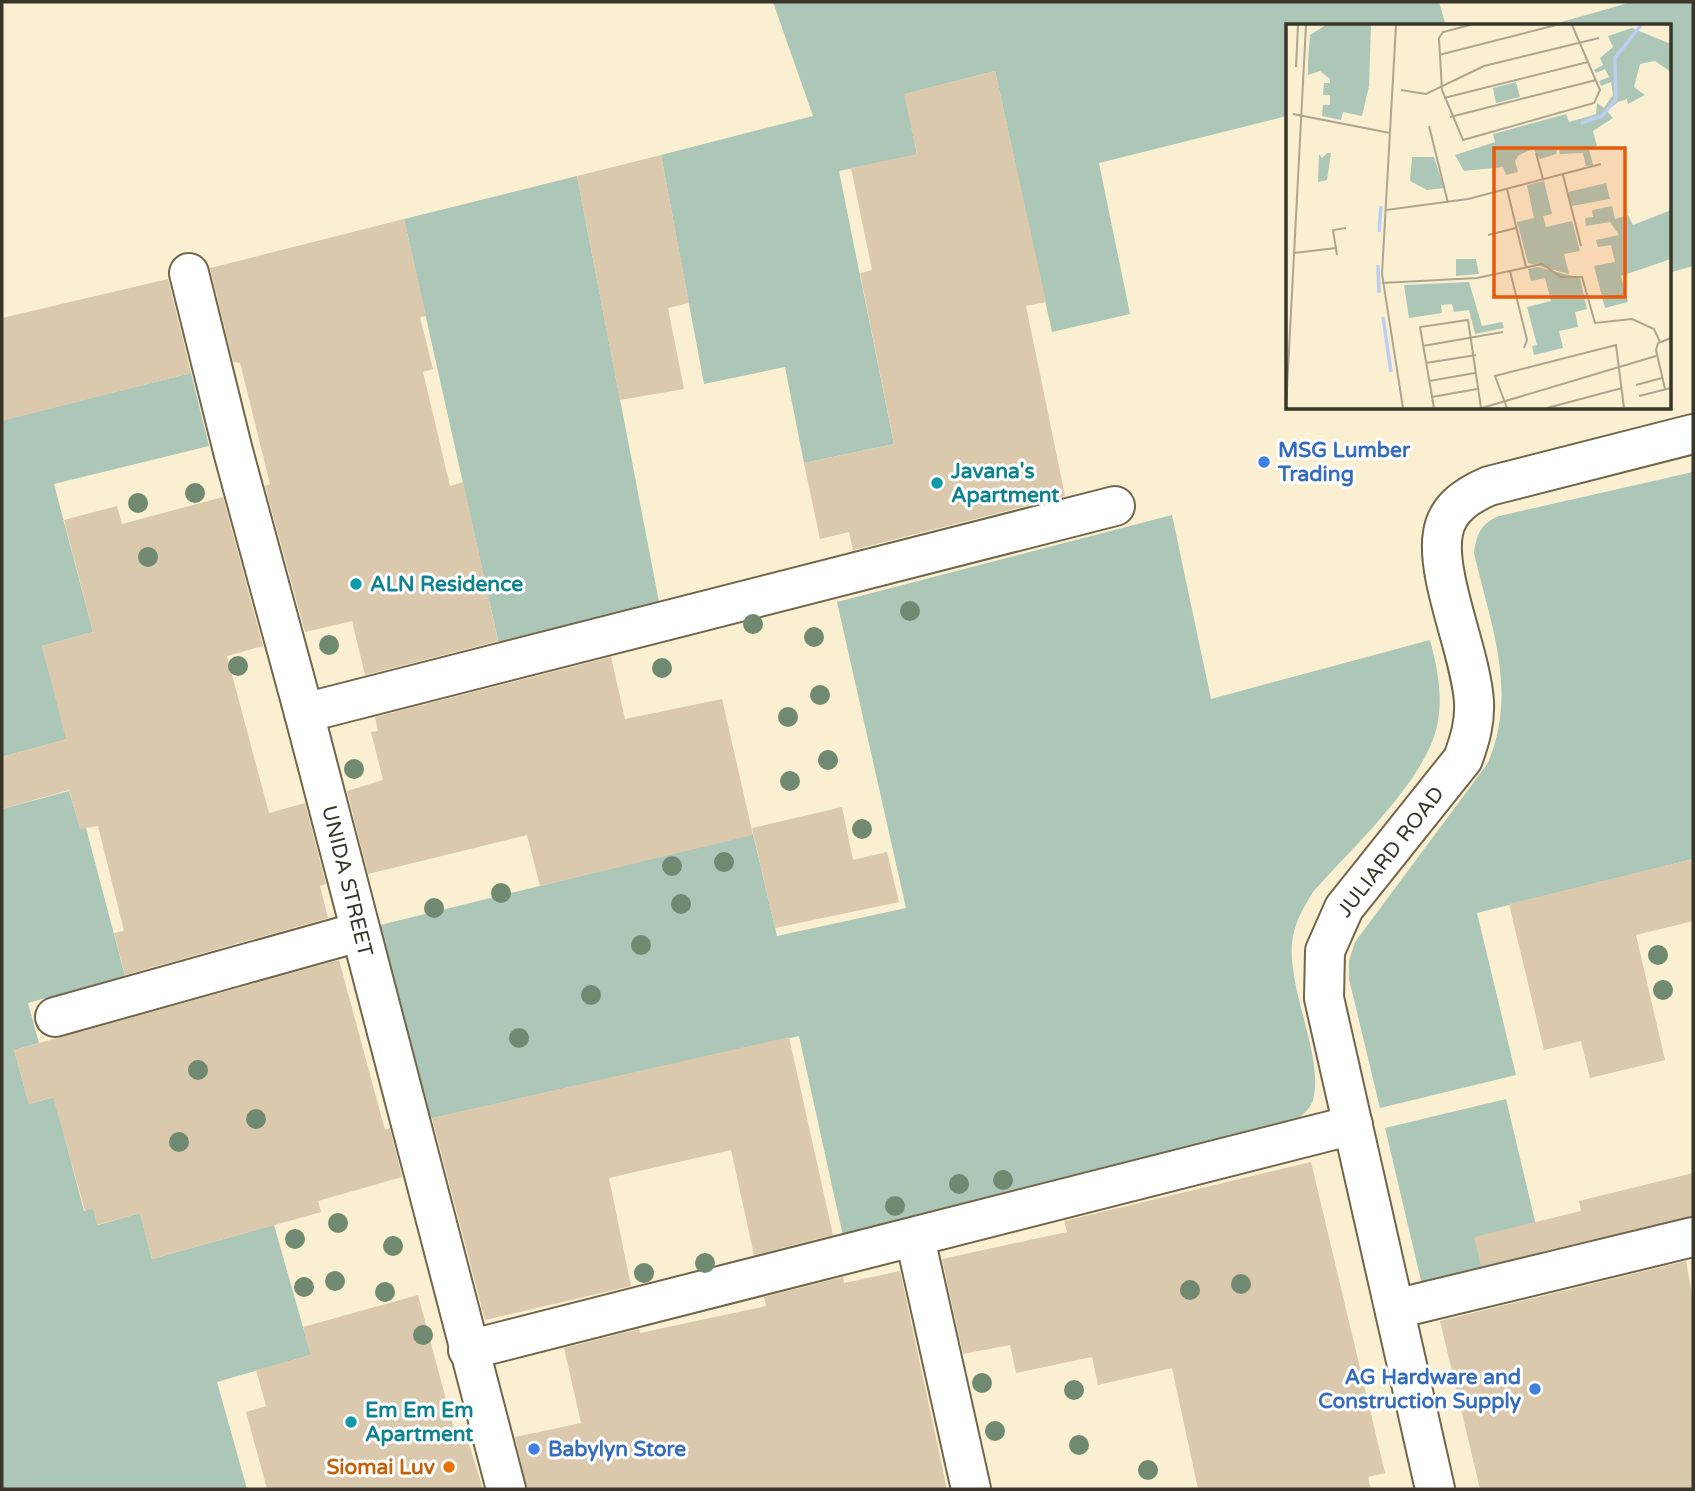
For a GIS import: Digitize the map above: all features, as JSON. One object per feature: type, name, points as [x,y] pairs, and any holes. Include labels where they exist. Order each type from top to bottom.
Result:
[{"type":"street","name":"UNIDA STREET","points":[[189,273],[231,444],[304,713],[506,1489]]},
{"type":"street","name":"JULIARD ROAD","points":[[1435,1489],[1324,998],[1325,951],[1344,908],[1463,759],[1474,730],[1469,670],[1442,554],[1443,531],[1450,514],[1468,495],[1489,486],[1693,434]]},
{"type":"street","points":[[304,713],[1115,506]]},
{"type":"street","points":[[55,1017],[359,932]]},
{"type":"street","points":[[468,1350],[1353,1125]]},
{"type":"street","points":[[1395,1309],[1693,1237]]},
{"type":"street","points":[[915,1238],[971,1489]]},
{"type":"green space","points":[[773,2],[1439,2],[1445,24],[1286,24],[1286,116],[1099,163],[1130,314],[1052,332],[995,71],[905,94],[917,155],[839,171],[894,444],[804,463],[785,367],[704,384],[661,155],[813,116]]},
{"type":"green space","points":[[1632,2],[1693,2],[1693,266],[1670,273],[1670,24],[1554,24]]},
{"type":"green space","points":[[577,176],[660,607],[500,649],[404,219]]},
{"type":"green space","points":[[191,373],[209,446],[54,484],[93,632],[42,646],[67,739],[2,757],[2,398],[7,419]]},
{"type":"green space","points":[[1693,472],[1693,859],[1477,913],[1516,1075],[1380,1108],[1349,979],[1349,961],[1355,942],[1488,763],[1497,736],[1501,709],[1499,658],[1474,553],[1480,530],[1499,516]]},
{"type":"green space","points":[[1172,515],[1211,699],[1430,640],[1435,663],[1440,708],[1428,751],[1401,794],[1313,892],[1294,930],[1294,976],[1310,1042],[1315,1083],[1312,1103],[1300,1117],[843,1236],[799,1036],[428,1119],[380,925],[753,834],[777,936],[906,908],[837,602]]},
{"type":"green space","points":[[69,791],[80,828],[86,828],[125,976],[28,1003],[39,1043],[14,1050],[29,1104],[54,1097],[84,1211],[93,1208],[98,1225],[140,1213],[152,1259],[274,1225],[311,1355],[217,1382],[247,1489],[2,1489],[2,809]]},
{"type":"green space","points":[[1506,1099],[1544,1259],[1423,1289],[1385,1128]]},
{"type":"building","points":[[995,71],[1046,302],[1026,306],[1065,496],[853,550],[849,532],[820,539],[804,463],[894,444],[860,273],[872,270],[851,168],[917,154],[904,94]]},
{"type":"building","points":[[661,155],[689,303],[668,308],[684,389],[620,400],[577,176]]},
{"type":"building","points":[[404,219],[426,316],[420,317],[433,369],[423,372],[450,486],[463,482],[498,641],[365,675],[352,621],[305,632],[265,486],[270,484],[240,363],[233,362],[210,268]]},
{"type":"building","points":[[168,279],[191,373],[2,421],[2,318]]},
{"type":"building","points":[[223,497],[263,646],[227,656],[269,813],[305,803],[326,884],[320,886],[328,918],[125,975],[114,933],[124,931],[98,826],[80,829],[69,790],[2,809],[2,757],[66,739],[42,646],[93,632],[64,520],[117,506],[122,524]]},
{"type":"building","points":[[611,657],[625,719],[722,699],[753,835],[540,886],[527,835],[368,874],[347,791],[383,780],[371,732],[378,731],[375,717]]},
{"type":"building","points":[[842,807],[853,860],[887,852],[899,902],[775,928],[752,828]]},
{"type":"building","points":[[1693,859],[1693,921],[1636,935],[1665,1060],[1590,1078],[1581,1041],[1544,1050],[1509,904]]},
{"type":"building","points":[[339,960],[385,1130],[390,1128],[402,1177],[318,1201],[321,1212],[152,1259],[140,1213],[97,1225],[93,1208],[85,1211],[53,1097],[29,1104],[14,1050]]},
{"type":"building","points":[[789,1037],[833,1235],[754,1255],[731,1150],[609,1178],[631,1286],[485,1320],[432,1118]]},
{"type":"building","points":[[1311,1162],[1385,1473],[1368,1477],[1371,1489],[1198,1489],[1172,1368],[1098,1385],[1092,1357],[1016,1373],[1010,1345],[963,1354],[942,1259],[1067,1232],[1064,1221]]},
{"type":"building","points":[[1693,1173],[1693,1216],[1481,1266],[1474,1237],[1581,1211],[1579,1201]]},
{"type":"building","points":[[1686,1261],[1693,1300],[1693,1489],[1480,1489],[1440,1321]]},
{"type":"building","points":[[900,1271],[947,1489],[527,1489],[515,1437],[581,1423],[564,1348],[639,1329],[640,1333],[766,1306],[764,1297],[843,1277],[844,1283]]},
{"type":"building","points":[[418,1295],[455,1433],[465,1431],[483,1489],[267,1489],[246,1412],[266,1406],[256,1370],[311,1355],[303,1327]]},
{"type":"place","name":"MSG Lumber Trading","points":[[1264,462]]},
{"type":"place","name":"Javana's Apartment","points":[[937,483]]},
{"type":"place","name":"ALN Residence","points":[[356,584]]},
{"type":"place","name":"AG Hardware and Construction Supply","points":[[1535,1389]]},
{"type":"place","name":"Em Em Em Apartment","points":[[351,1422]]},
{"type":"place","name":"Babylyn Store","points":[[534,1449]]},
{"type":"place","name":"Siomai Luv","points":[[449,1467]]}]
